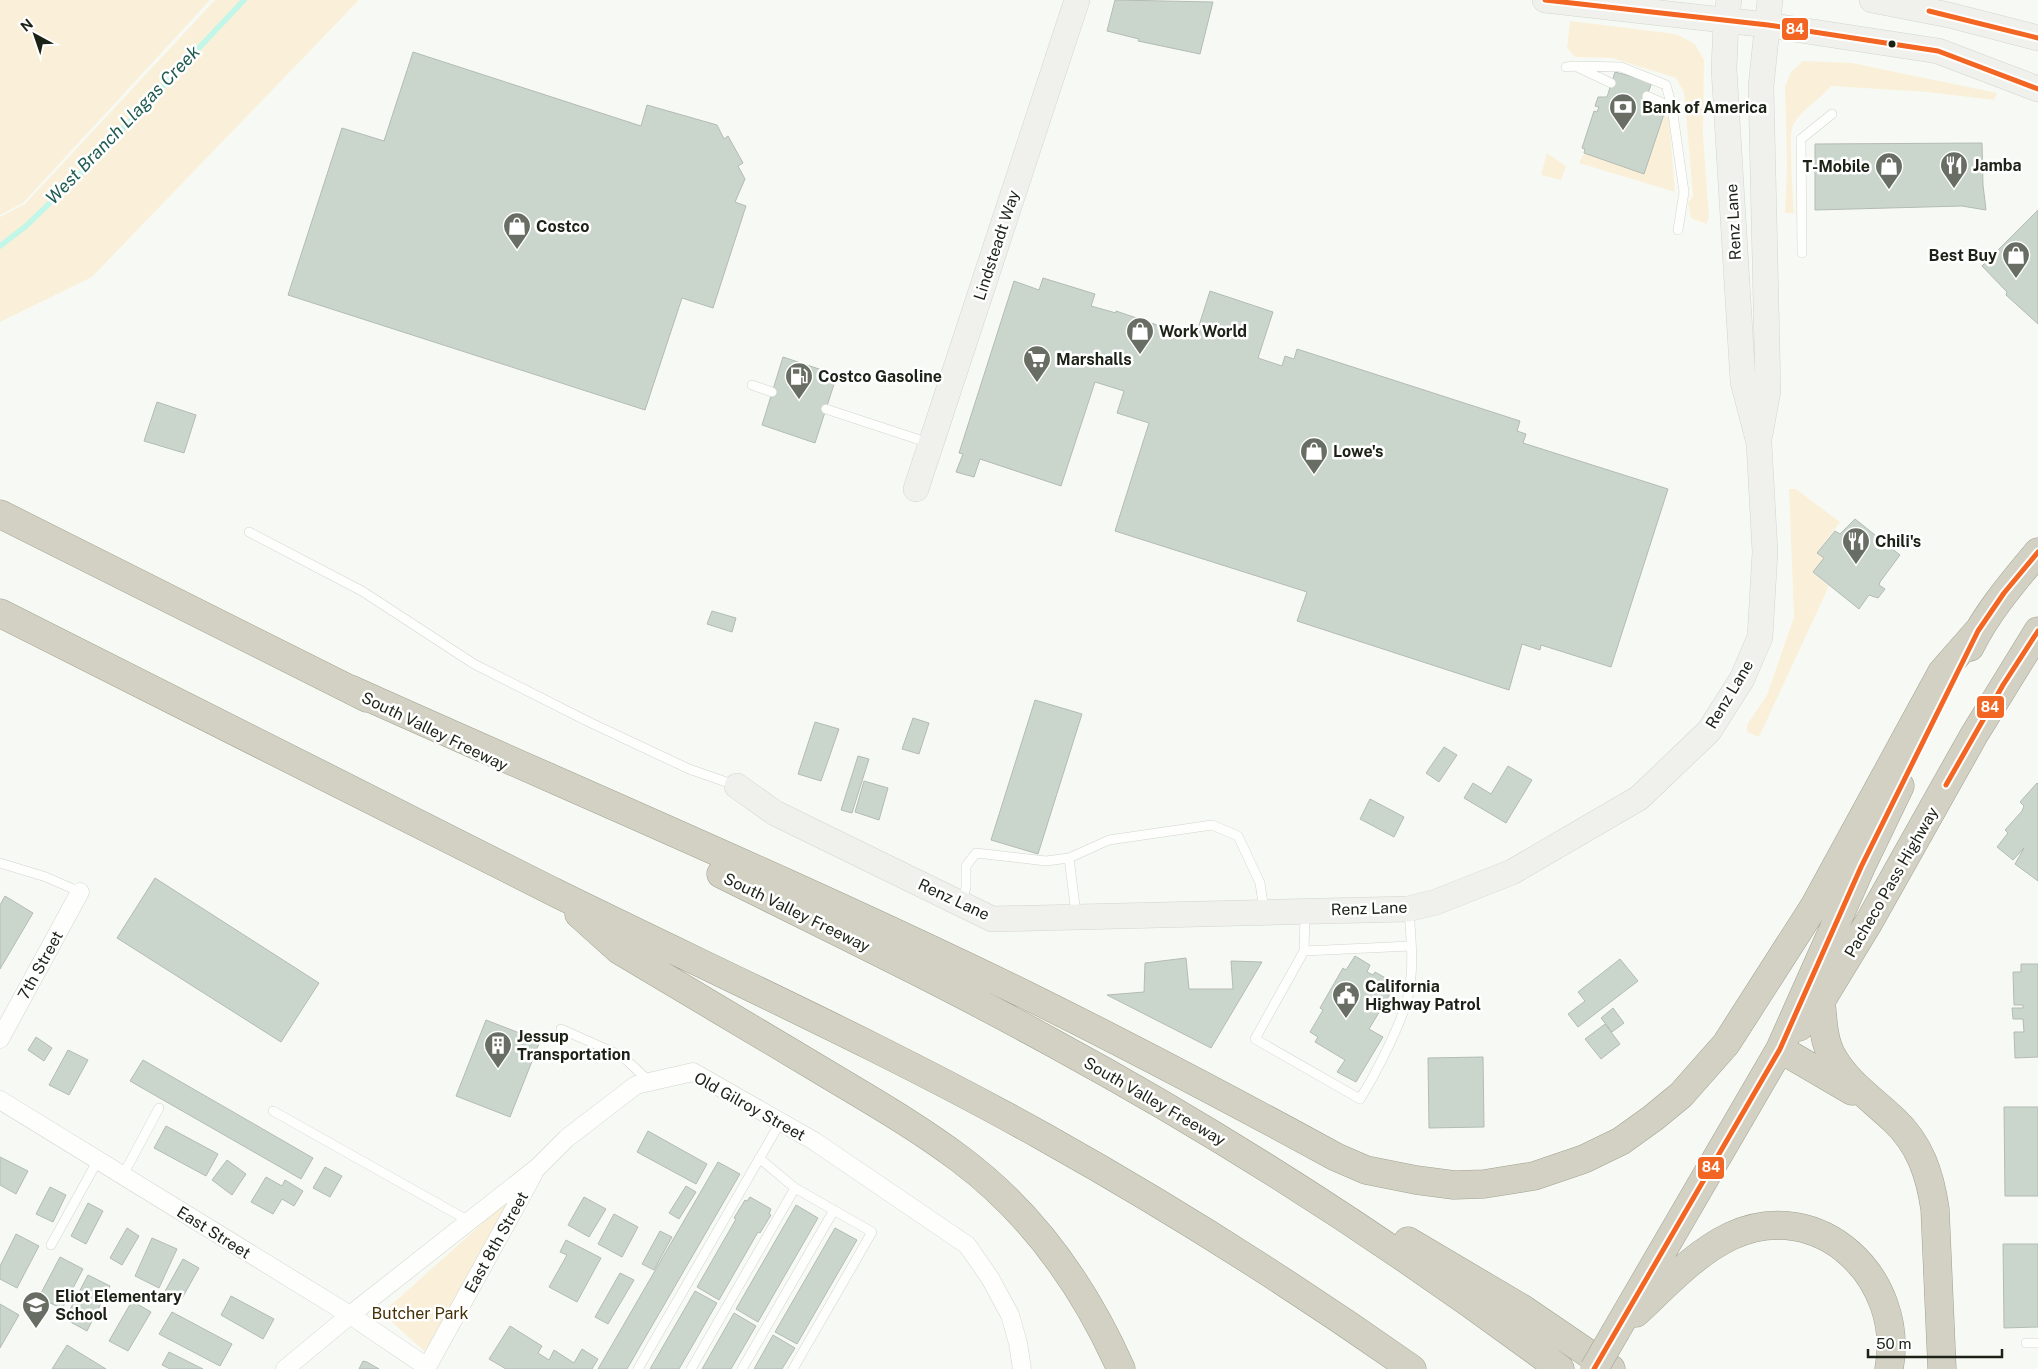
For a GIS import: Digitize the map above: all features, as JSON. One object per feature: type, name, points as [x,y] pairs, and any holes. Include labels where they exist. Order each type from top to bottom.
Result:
[{"type":"highway","name":"South Valley Freeway","points":[[0,514],[982,1005],[1188,1120],[1389,1247],[1560,1369]]},
{"type":"highway","name":"Pacheco Pass Highway","points":[[1594,1369],[1780,1049],[1861,867],[1978,630],[2004,593],[2038,552]]},
{"type":"highway","points":[[0,613],[556,893],[834,1027],[1043,1136],[1246,1257],[1412,1369]]},
{"type":"highway","points":[[350,689],[861,917],[1027,996],[1181,1074],[1336,1157],[1366,1170],[1416,1180],[1454,1184],[1484,1184],[1534,1176],[1584,1159],[1621,1141],[1681,1096],[1703,1072],[1726,1044],[1815,905],[1942,672],[1978,630]]},
{"type":"highway","name":"Pacheco Pass Highway","points":[[1780,1049],[1822,1002],[1974,735],[2038,631]]},
{"type":"highway","points":[[556,893],[619,950],[909,1124],[961,1159],[986,1180],[1031,1225],[1073,1279],[1092,1310],[1121,1369]]},
{"type":"highway","points":[[1822,1002],[1823,1030],[1830,1053],[1841,1070],[1875,1104],[1895,1120],[1911,1139],[1923,1160],[1931,1183],[1935,1208],[1942,1369]]},
{"type":"highway","points":[[1780,1049],[1875,1104]]},
{"type":"highway","points":[[1188,1120],[1482,1283],[1611,1369]]},
{"type":"highway","points":[[1616,1332],[1710,1248],[1731,1236],[1757,1228],[1784,1226],[1810,1231],[1834,1241],[1856,1257],[1871,1276],[1884,1299],[1891,1325],[1893,1352],[1889,1369]]},
{"type":"street","name":"Lindsteadt Way","points":[[916,489],[1077,0]]},
{"type":"street","points":[[1545,0],[1728,10],[1768,25],[1938,51],[2038,89]]},
{"type":"street","name":"Renz Lane","points":[[1759,442],[1768,391],[1761,86],[1770,0]]},
{"type":"street","points":[[1872,0],[1949,15],[2038,38]]},
{"type":"street","name":"Renz Lane","points":[[737,786],[775,813],[992,919],[1408,908],[1436,902],[1512,872],[1639,798],[1709,731],[1742,679],[1760,637],[1765,552],[1759,442],[1743,382],[1724,69],[1728,10]]},
{"type":"street","points":[[1732,198],[1742,221],[1747,270],[1752,284],[1757,290],[1766,295]]},
{"type":"street","name":"7th Street","points":[[0,1039],[80,892]]},
{"type":"street","name":"Old Gilroy Street","points":[[285,1369],[350,1315],[538,1167],[567,1138],[636,1085],[693,1072],[814,1141],[967,1245],[990,1278],[1010,1314],[1018,1343],[1022,1369]]},
{"type":"street","name":"East Street","points":[[0,1100],[350,1315],[426,1368]]},
{"type":"street","name":"East 8th Street","points":[[426,1368],[538,1167]]},
{"type":"lane","points":[[1611,83],[1571,67],[1622,67],[1666,85],[1672,107],[1684,192],[1678,230]]},
{"type":"lane","points":[[1647,96],[1672,107]]},
{"type":"lane","points":[[1802,253],[1801,139],[1832,114]]},
{"type":"lane","points":[[752,385],[772,392]]},
{"type":"lane","points":[[826,409],[932,444]]},
{"type":"lane","points":[[249,532],[362,591],[474,664],[689,769],[737,786]]},
{"type":"lane","points":[[961,904],[966,888],[966,866],[976,853],[1046,861],[1069,858],[1109,840],[1212,825],[1238,836],[1260,882],[1264,913]]},
{"type":"lane","points":[[1069,858],[1076,917]]},
{"type":"lane","points":[[0,862],[46,877],[80,892]]},
{"type":"lane","points":[[1305,910],[1304,950],[1255,1038],[1360,1099],[1370,1083],[1407,1002],[1411,982],[1408,908]]},
{"type":"lane","points":[[1304,950],[1411,946]]},
{"type":"lane","points":[[562,1029],[622,1056],[650,1082]]},
{"type":"lane","points":[[123,1175],[159,1108]]},
{"type":"lane","points":[[273,1111],[469,1222]]},
{"type":"lane","points":[[638,1369],[781,1121]]},
{"type":"lane","points":[[760,1158],[795,1188],[872,1232],[793,1369]]},
{"type":"lane","points":[[51,1245],[98,1160]]},
{"type":"lane","points":[[690,1369],[795,1188]]},
{"type":"lane","points":[[742,1369],[834,1210]]},
{"type":"lane","points":[[2026,1343],[2038,1343]]},
{"type":"green space","points":[[0,0],[210,0],[23,203],[0,215]]},
{"type":"green space","points":[[215,0],[359,0],[92,277],[0,322],[0,217],[25,204]]},
{"type":"green space","points":[[1570,21],[1676,34],[1695,44],[1704,60],[1703,135],[1709,217],[1706,224],[1691,218],[1688,203],[1693,196],[1684,92],[1676,78],[1612,58],[1575,57],[1567,48]]},
{"type":"green space","points":[[1803,61],[1852,63],[1997,93],[1994,100],[1927,92],[1831,86],[1799,116],[1792,128],[1791,155],[1794,213],[1785,213],[1787,166],[1785,87],[1791,72]]},
{"type":"green space","points":[[1664,114],[1669,119],[1675,192],[1579,163],[1584,153],[1644,174]]},
{"type":"green space","points":[[1547,153],[1566,166],[1561,180],[1541,175]]},
{"type":"green space","points":[[1789,489],[1796,489],[1840,522],[1817,553],[1824,558],[1813,572],[1829,586],[1759,737],[1747,732],[1747,725],[1767,695],[1794,617]]},
{"type":"green space","name":"Butcher Park","points":[[512,1197],[425,1352],[382,1313]]},
{"type":"building","points":[[1115,0],[1213,2],[1200,54],[1138,41],[1139,39],[1107,31]]},
{"type":"building","name":"Costco","points":[[413,52],[641,126],[647,105],[717,125],[724,139],[728,136],[743,163],[738,166],[745,179],[735,202],[746,206],[713,308],[682,298],[645,410],[288,295],[342,128],[384,141]]},
{"type":"building","name":"Bank of America","points":[[1615,72],[1652,82],[1643,107],[1664,114],[1644,174],[1584,153],[1585,149],[1582,148],[1594,111],[1597,112],[1599,107],[1595,106],[1598,97],[1607,97]]},
{"type":"building","points":[[1982,143],[1983,185],[1986,210],[1962,206],[1815,210],[1815,144]]},
{"type":"building","name":"Best Buy","points":[[2038,210],[2038,324],[2006,295],[2007,292],[1982,266]]},
{"type":"building","points":[[1043,278],[1095,294],[1091,306],[1116,313],[1116,311],[1195,338],[1210,291],[1273,312],[1258,358],[1282,366],[1285,356],[1294,359],[1297,349],[1520,421],[1517,431],[1526,434],[1523,443],[1668,489],[1611,667],[1541,645],[1540,650],[1522,644],[1509,690],[1297,621],[1307,592],[1115,531],[1149,423],[1117,413],[1124,391],[1095,382],[1061,486],[980,459],[974,477],[956,472],[963,454],[959,453],[1014,281],[1039,290]]},
{"type":"building","name":"Costco Gasoline","points":[[783,357],[837,375],[815,443],[762,425]]},
{"type":"building","points":[[157,402],[196,415],[184,453],[144,441]]},
{"type":"building","name":"Chili's","points":[[1855,519],[1900,555],[1880,582],[1879,585],[1885,589],[1878,598],[1869,595],[1859,609],[1813,572],[1824,558],[1817,553],[1835,531],[1840,534]]},
{"type":"building","points":[[712,611],[736,618],[732,632],[707,624]]},
{"type":"building","points":[[1035,700],[1082,714],[1038,854],[991,840]]},
{"type":"building","points":[[913,718],[929,723],[919,754],[902,749]]},
{"type":"building","points":[[815,722],[839,729],[821,781],[798,774]]},
{"type":"building","points":[[1444,747],[1457,755],[1439,782],[1426,773]]},
{"type":"building","points":[[858,756],[869,759],[852,813],[841,810]]},
{"type":"building","points":[[1508,766],[1532,780],[1506,823],[1464,798],[1473,783],[1491,794]]},
{"type":"building","points":[[864,781],[888,788],[879,820],[855,812]]},
{"type":"building","points":[[2037,783],[2038,881],[2015,864],[2024,848],[2013,860],[1997,847],[2008,833],[2005,830],[2022,811],[2024,806],[2020,802]]},
{"type":"building","points":[[1370,799],[1404,817],[1394,837],[1360,819]]},
{"type":"building","points":[[155,878],[319,983],[281,1042],[117,938]]},
{"type":"building","points":[[5,896],[33,913],[0,969],[0,905]]},
{"type":"building","name":"California Highway Patrol","points":[[1355,956],[1370,965],[1367,972],[1373,975],[1375,972],[1396,984],[1369,1029],[1383,1037],[1356,1082],[1337,1072],[1345,1060],[1315,1042],[1318,1037],[1310,1032],[1323,1010],[1320,1008],[1343,968],[1346,970]]},
{"type":"building","points":[[1186,958],[1189,989],[1233,989],[1231,961],[1262,962],[1211,1048],[1107,995],[1144,992],[1145,963]]},
{"type":"building","points":[[1620,959],[1638,981],[1578,1027],[1568,1014],[1585,1001],[1578,992]]},
{"type":"building","points":[[2021,964],[2038,964],[2038,1057],[2015,1058],[2014,1032],[2024,1032],[2023,1019],[2013,1019],[2012,1008],[2023,1008],[2023,1005],[2014,1005],[2013,972],[2021,972]]},
{"type":"building","points":[[1613,1008],[1624,1023],[1612,1032],[1601,1018]]},
{"type":"building","name":"Jessup Transportation","points":[[486,1020],[540,1041],[510,1117],[456,1096]]},
{"type":"building","points":[[1605,1024],[1620,1044],[1601,1059],[1585,1039]]},
{"type":"building","points":[[36,1037],[52,1048],[44,1061],[28,1050]]},
{"type":"building","points":[[68,1050],[88,1060],[69,1095],[49,1085]]},
{"type":"building","points":[[1483,1057],[1484,1127],[1429,1128],[1428,1058]]},
{"type":"building","points":[[143,1060],[313,1158],[301,1179],[130,1081]]},
{"type":"building","points":[[2004,1107],[2038,1107],[2038,1196],[2005,1196]]},
{"type":"building","points":[[166,1126],[218,1154],[206,1176],[154,1148]]},
{"type":"building","points":[[648,1131],[707,1164],[696,1184],[637,1152]]},
{"type":"building","points":[[0,1157],[28,1171],[16,1194],[0,1185]]},
{"type":"building","points":[[227,1160],[246,1174],[232,1195],[212,1180]]},
{"type":"building","points":[[718,1162],[740,1174],[627,1369],[598,1369]]},
{"type":"building","points":[[325,1167],[342,1176],[330,1197],[313,1188]]},
{"type":"building","points":[[266,1177],[282,1186],[285,1180],[303,1191],[294,1206],[282,1199],[273,1214],[251,1202]]},
{"type":"building","points":[[686,1186],[696,1192],[679,1219],[669,1213]]},
{"type":"building","points":[[50,1187],[66,1195],[53,1222],[36,1214]]},
{"type":"building","points":[[584,1197],[606,1209],[589,1237],[568,1225]]},
{"type":"building","points":[[750,1197],[771,1209],[769,1214],[771,1215],[760,1233],[758,1232],[719,1300],[697,1287],[736,1219],[734,1218],[745,1200],[747,1201]]},
{"type":"building","points":[[88,1203],[103,1211],[86,1244],[71,1236]]},
{"type":"building","points":[[796,1205],[818,1218],[758,1322],[736,1309]]},
{"type":"building","points":[[614,1214],[638,1227],[622,1257],[598,1244]]},
{"type":"building","points":[[127,1228],[139,1236],[122,1265],[110,1258]]},
{"type":"building","points":[[835,1228],[857,1240],[797,1344],[775,1332]]},
{"type":"building","points":[[660,1231],[672,1237],[654,1270],[642,1264]]},
{"type":"building","points":[[16,1234],[39,1246],[17,1288],[0,1279],[0,1266]]},
{"type":"building","points":[[152,1238],[177,1249],[159,1288],[135,1276]]},
{"type":"building","points":[[566,1240],[601,1258],[577,1302],[549,1287],[567,1255],[560,1252]]},
{"type":"building","points":[[2003,1244],[2038,1244],[2038,1327],[2004,1328]]},
{"type":"building","points":[[60,1257],[83,1269],[62,1309],[39,1297]]},
{"type":"building","points":[[183,1259],[199,1268],[180,1302],[164,1293]]},
{"type":"building","points":[[620,1273],[634,1280],[608,1324],[595,1317]]},
{"type":"building","points":[[88,1275],[110,1286],[87,1331],[65,1319]]},
{"type":"building","points":[[695,1291],[717,1303],[679,1369],[650,1369]]},
{"type":"building","points":[[231,1296],[274,1319],[263,1339],[221,1315]]},
{"type":"building","points":[[132,1301],[151,1312],[128,1351],[109,1341]]},
{"type":"building","points":[[0,1304],[19,1315],[0,1348]]},
{"type":"building","points":[[172,1312],[232,1344],[220,1366],[159,1334]]},
{"type":"building","points":[[734,1313],[756,1326],[731,1369],[702,1369]]},
{"type":"building","points":[[510,1326],[542,1346],[538,1353],[549,1360],[554,1350],[574,1363],[582,1349],[598,1359],[592,1369],[506,1369],[489,1359]]},
{"type":"building","points":[[773,1335],[795,1348],[782,1369],[754,1369]]},
{"type":"building","points":[[67,1345],[106,1369],[52,1369]]},
{"type":"building","points":[[169,1352],[203,1369],[170,1369],[162,1365]]},
{"type":"building","points":[[363,1361],[367,1362],[379,1369],[359,1369]]},
{"type":"waterway","name":"West Branch Llagas Creek","points":[[0,246],[26,226],[82,172],[244,0]]},
{"type":"transit line","name":"84","points":[[1545,0],[1768,25],[1938,51],[2038,89]]},
{"type":"transit line","name":"84","points":[[1929,11],[2038,38]]},
{"type":"transit line","name":"84","points":[[1594,1369],[1780,1049],[1861,867],[1978,631],[2004,593],[2038,552]]},
{"type":"transit line","name":"84","points":[[1946,785],[2003,685],[2038,631]]},
{"type":"place","name":"Bank of America","points":[[1623,131]]},
{"type":"place","name":"Jamba","points":[[1954,189]]},
{"type":"place","name":"T-Mobile","points":[[1889,190]]},
{"type":"place","name":"Costco","points":[[517,250]]},
{"type":"place","name":"Best Buy","points":[[2016,279]]},
{"type":"place","name":"Work World","points":[[1140,355]]},
{"type":"place","name":"Marshalls","points":[[1037,383]]},
{"type":"place","name":"Costco Gasoline","points":[[799,400]]},
{"type":"place","name":"Lowe's","points":[[1314,475]]},
{"type":"place","name":"Chili's","points":[[1856,565]]},
{"type":"place","name":"California Highway Patrol","points":[[1346,1019]]},
{"type":"place","name":"Jessup Transportation","points":[[498,1069]]},
{"type":"place","name":"Eliot Elementary School","points":[[36,1329]]}]
